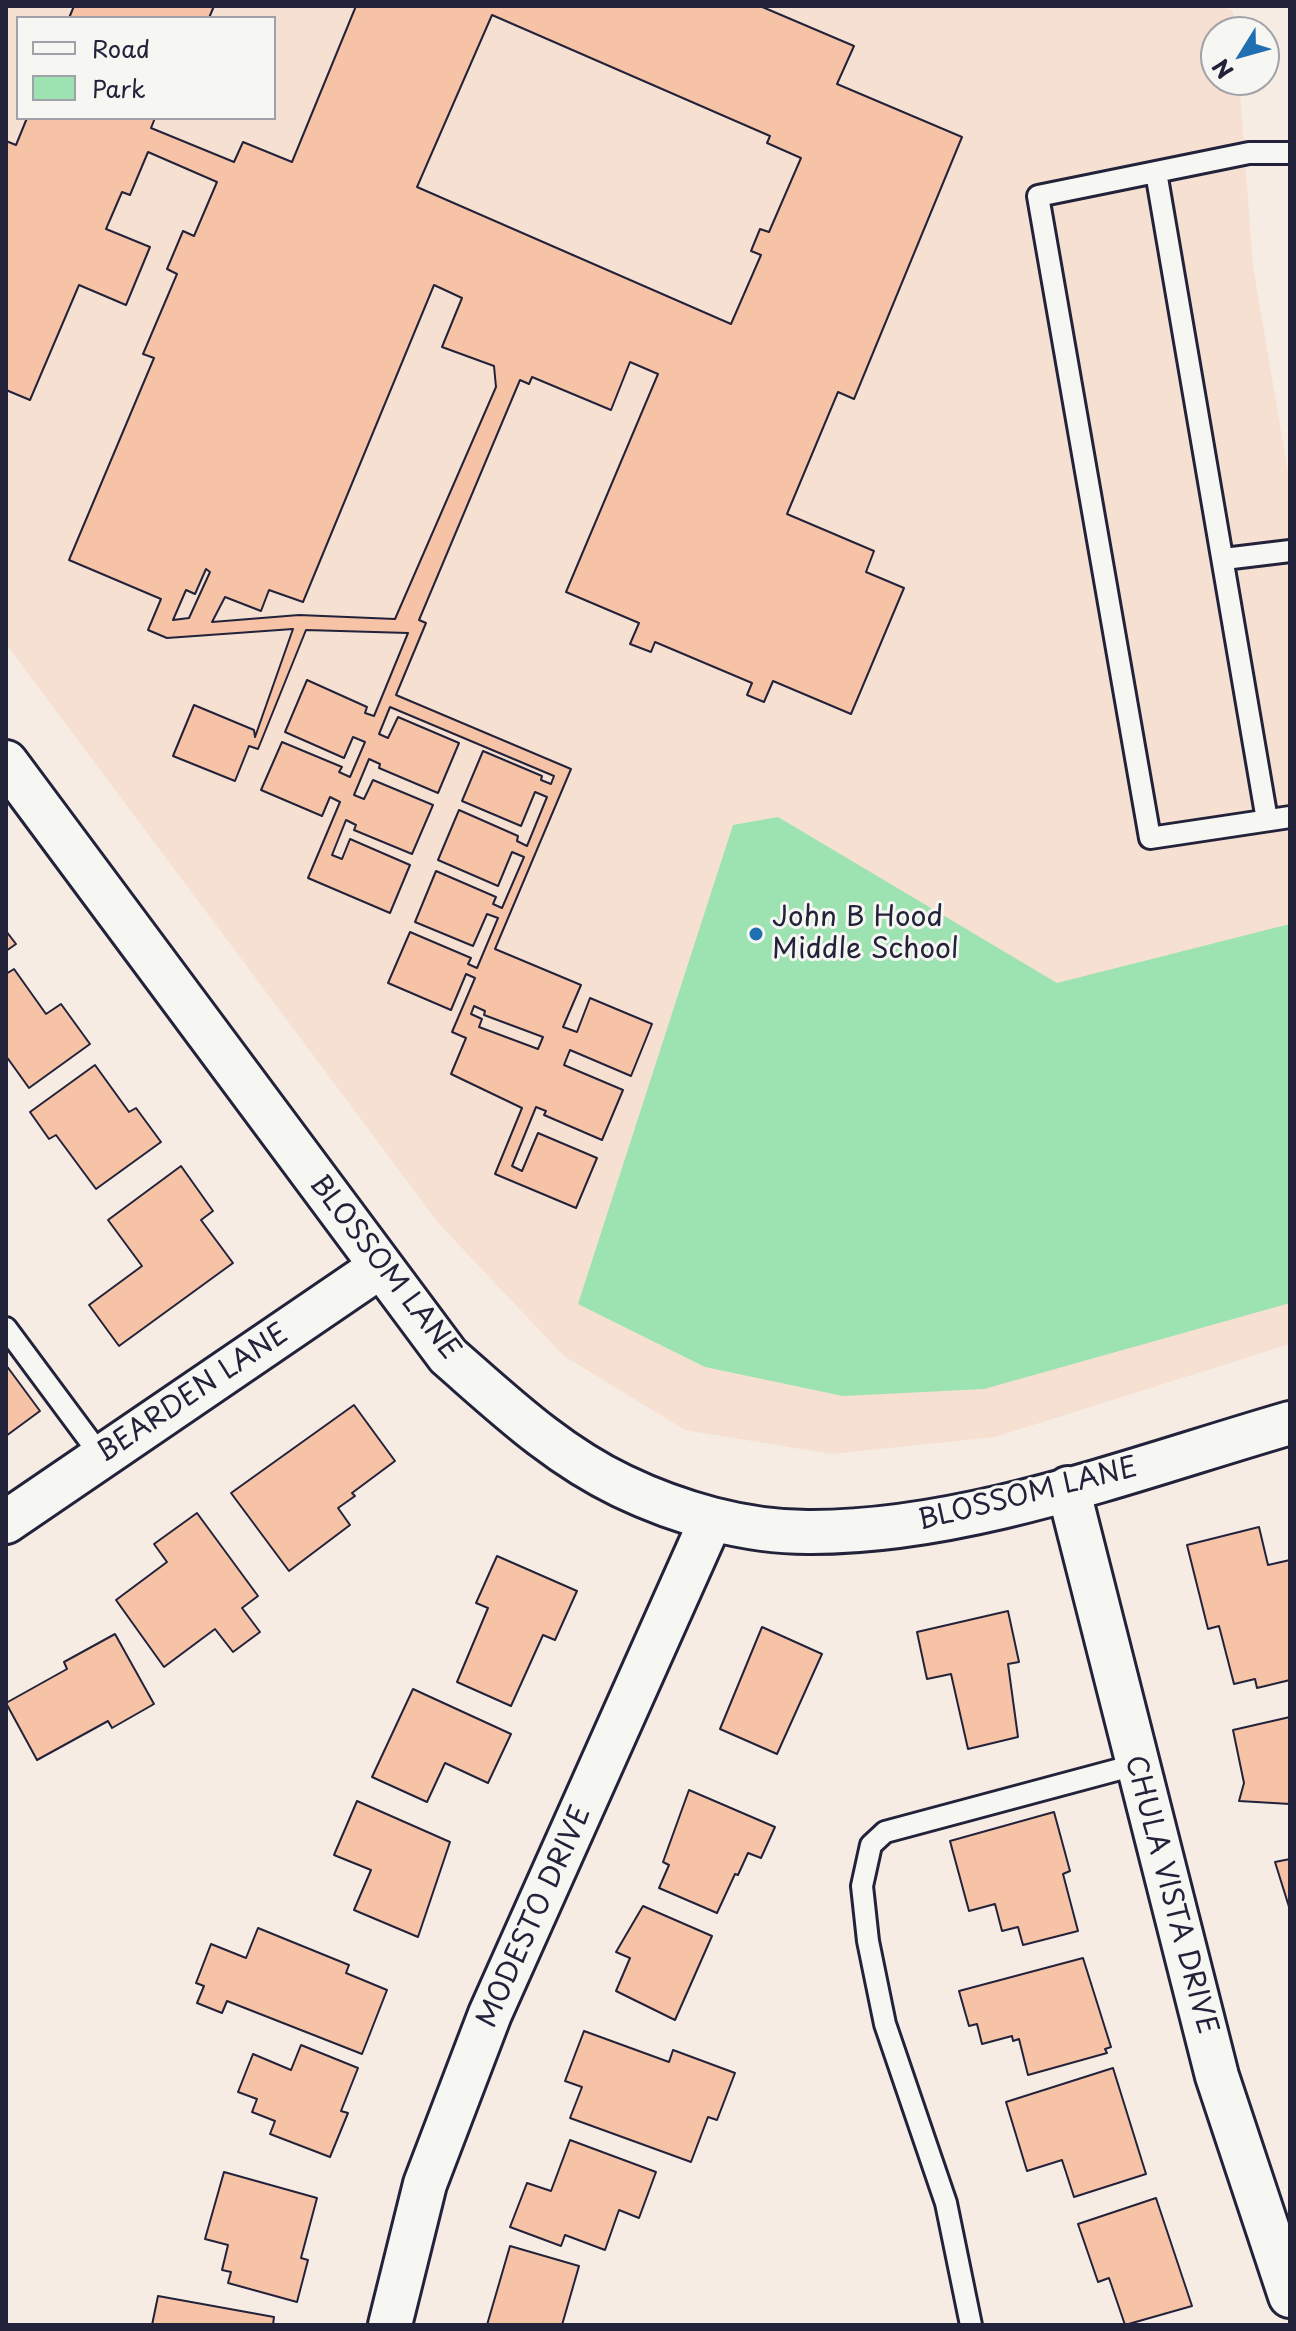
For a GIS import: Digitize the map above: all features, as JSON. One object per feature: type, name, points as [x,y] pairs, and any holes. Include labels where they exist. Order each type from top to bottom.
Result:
[{"type":"street","name":"BLOSSOM LANE","points":[[6,762],[448,1356],[537,1435],[621,1485],[711,1520],[807,1532],[925,1524],[1068,1488],[1290,1423]]},
{"type":"street","name":"BEARDEN LANE","points":[[6,1522],[380,1267]]},
{"type":"street","name":"CHULA VISTA DRIVE","points":[[1068,1488],[1135,1765],[1217,2076],[1290,2296]]},
{"type":"street","name":"MODESTO DRIVE","points":[[390,2325],[425,2184],[490,2014],[711,1520]]},
{"type":"lane","points":[[1290,153],[1249,153],[1038,196],[1150,838],[1290,817]]},
{"type":"lane","points":[[1156,172],[1267,820]]},
{"type":"lane","points":[[1224,559],[1290,551]]},
{"type":"lane","points":[[6,1328],[101,1456]]},
{"type":"lane","points":[[971,2325],[946,2203],[885,2024],[868,1941],[862,1886],[871,1845],[885,1832],[1135,1765]]},
{"type":"shaded area","name":"John B Hood Middle School","points":[[6,6],[1219,6],[1233,11],[1233,16],[1200,16],[1200,96],[1240,96],[1253,266],[1290,484],[1290,1344],[995,1437],[831,1454],[685,1430],[564,1356],[440,1225],[6,644]]},
{"type":"green space","points":[[778,817],[1057,983],[1290,924],[1290,1303],[984,1389],[843,1396],[705,1367],[578,1304],[733,825]]},
{"type":"building","points":[[74,6],[214,6],[210,16],[70,16]]},
{"type":"building","points":[[356,6],[760,6],[854,46],[837,84],[962,137],[854,399],[838,392],[787,514],[874,551],[866,572],[904,588],[851,714],[773,681],[764,702],[747,695],[752,683],[655,642],[651,652],[630,644],[639,623],[566,592],[658,374],[630,362],[611,410],[532,377],[529,384],[520,380],[419,620],[426,623],[396,695],[571,769],[495,949],[581,985],[563,1027],[577,1032],[590,998],[652,1024],[631,1076],[570,1050],[564,1065],[623,1090],[602,1140],[544,1115],[546,1111],[536,1107],[512,1166],[522,1171],[538,1133],[597,1158],[576,1208],[495,1174],[522,1108],[451,1074],[466,1038],[452,1032],[475,978],[466,974],[451,1010],[388,983],[410,932],[471,958],[468,964],[477,968],[498,918],[487,914],[473,946],[415,922],[436,871],[496,897],[493,904],[502,908],[524,857],[512,852],[498,886],[438,860],[459,810],[518,836],[517,841],[527,846],[547,797],[535,792],[521,826],[462,801],[483,751],[542,776],[541,780],[551,784],[554,776],[390,707],[379,734],[388,738],[398,717],[459,743],[438,793],[379,768],[380,764],[369,759],[354,795],[364,799],[373,780],[433,805],[412,854],[354,830],[356,825],[346,820],[332,855],[342,859],[350,839],[410,865],[390,913],[308,878],[340,802],[330,797],[322,816],[261,790],[282,742],[342,767],[339,772],[350,777],[365,742],[353,737],[344,758],[285,732],[307,680],[367,707],[365,713],[374,716],[408,633],[306,630],[258,749],[249,746],[235,781],[173,756],[194,705],[254,730],[255,737],[293,629],[167,638],[148,630],[161,599],[69,560],[154,358],[143,354],[177,274],[167,269],[183,231],[194,236],[217,182],[148,152],[130,195],[122,192],[106,229],[150,247],[126,305],[79,285],[30,400],[6,390],[6,141],[16,145],[26,120],[154,120],[151,128],[234,162],[243,142],[292,162]],"holes":[[[492,15],[770,136],[767,143],[801,158],[769,232],[760,229],[751,251],[761,255],[731,324],[417,187]],[[434,285],[462,298],[442,347],[494,366],[496,387],[395,619],[299,615],[212,622],[225,597],[261,611],[269,590],[303,602]],[[206,569],[210,572],[189,618],[173,620],[186,590],[195,594]],[[474,1006],[485,1011],[484,1015],[543,1037],[538,1049],[479,1027],[482,1019],[471,1014]]]},
{"type":"building","points":[[6,931],[16,944],[6,951]]},
{"type":"building","points":[[14,969],[46,1014],[61,1004],[90,1044],[29,1088],[6,1056],[6,974]]},
{"type":"building","points":[[95,1065],[129,1112],[136,1108],[161,1142],[96,1189],[56,1135],[49,1139],[30,1112]]},
{"type":"building","points":[[181,1166],[213,1211],[201,1220],[233,1263],[119,1346],[89,1305],[142,1266],[108,1220]]},
{"type":"building","points":[[6,1365],[40,1411],[6,1436]]},
{"type":"building","points":[[354,1405],[395,1461],[352,1493],[355,1496],[338,1508],[350,1525],[289,1571],[231,1493]]},
{"type":"building","points":[[197,1513],[258,1596],[242,1608],[260,1632],[233,1652],[215,1629],[164,1667],[116,1600],[167,1562],[154,1544]]},
{"type":"building","points":[[1259,1527],[1268,1565],[1290,1560],[1290,1680],[1257,1688],[1255,1679],[1234,1684],[1219,1626],[1208,1629],[1187,1545]]},
{"type":"building","points":[[497,1556],[577,1591],[555,1640],[543,1635],[511,1706],[457,1682],[488,1608],[476,1603]]},
{"type":"building","points":[[1008,1611],[1019,1662],[1008,1664],[1018,1737],[968,1749],[951,1674],[927,1679],[917,1632]]},
{"type":"building","points":[[762,1627],[822,1654],[777,1754],[720,1729]]},
{"type":"building","points":[[115,1634],[154,1704],[112,1728],[108,1721],[37,1760],[6,1703],[67,1669],[64,1662]]},
{"type":"building","points":[[413,1689],[511,1734],[488,1783],[445,1763],[427,1802],[372,1777]]},
{"type":"building","points":[[1290,1717],[1290,1804],[1239,1801],[1244,1783],[1233,1730]]},
{"type":"building","points":[[689,1790],[775,1827],[761,1858],[748,1853],[717,1913],[659,1888],[669,1865],[663,1862]]},
{"type":"building","points":[[357,1801],[450,1842],[418,1937],[354,1910],[371,1870],[334,1855]]},
{"type":"building","points":[[1054,1812],[1070,1871],[1063,1874],[1078,1931],[1023,1945],[1018,1927],[1002,1931],[995,1904],[969,1911],[950,1841]]},
{"type":"building","points":[[1290,1859],[1290,1910],[1275,1862]]},
{"type":"building","points":[[643,1906],[712,1936],[675,2020],[616,1991],[630,1958],[616,1952]]},
{"type":"building","points":[[258,1928],[349,1965],[346,1973],[387,1990],[362,2054],[227,2001],[222,2013],[197,2003],[204,1986],[196,1983],[211,1944],[246,1958]]},
{"type":"building","points":[[1083,1958],[1111,2047],[1105,2049],[1107,2053],[1028,2075],[1019,2039],[1013,2041],[1012,2036],[982,2044],[977,2024],[969,2026],[959,1991]]},
{"type":"building","points":[[584,2031],[669,2062],[673,2050],[735,2073],[717,2120],[708,2117],[691,2162],[570,2118],[582,2087],[565,2081]]},
{"type":"building","points":[[301,2045],[358,2068],[341,2111],[348,2113],[330,2157],[270,2134],[275,2121],[252,2112],[257,2099],[238,2092],[253,2054],[291,2070]]},
{"type":"building","points":[[1113,2068],[1146,2174],[1074,2197],[1062,2160],[1027,2171],[1006,2102]]},
{"type":"building","points":[[570,2140],[656,2172],[639,2218],[619,2210],[605,2250],[565,2235],[561,2246],[510,2227],[527,2183],[551,2191]]},
{"type":"building","points":[[224,2172],[317,2198],[301,2258],[308,2260],[297,2302],[228,2283],[231,2272],[222,2270],[228,2245],[205,2239]]},
{"type":"building","points":[[1156,2198],[1192,2306],[1125,2325],[1109,2278],[1098,2282],[1078,2224]]},
{"type":"building","points":[[510,2246],[579,2266],[562,2325],[487,2325]]},
{"type":"building","points":[[158,2296],[274,2317],[273,2325],[152,2325]]},
{"type":"place","name":"John B Hood Middle School","points":[[756,934]]}]
